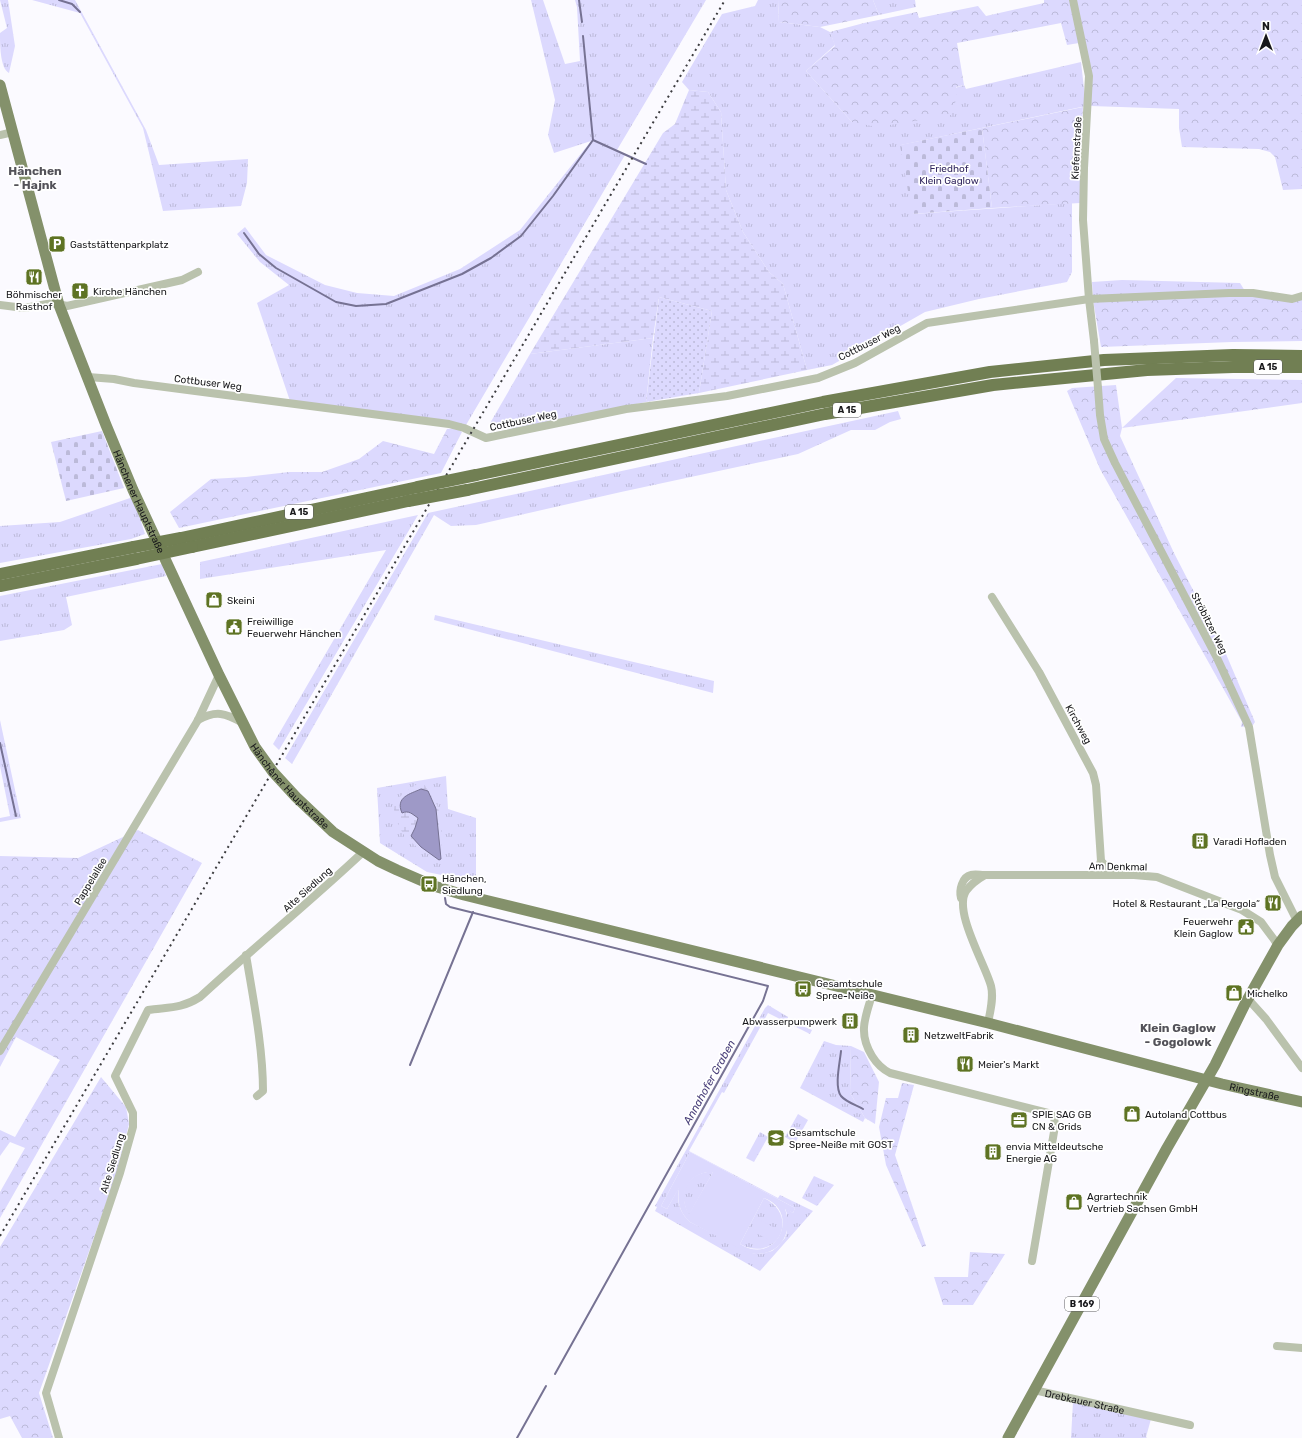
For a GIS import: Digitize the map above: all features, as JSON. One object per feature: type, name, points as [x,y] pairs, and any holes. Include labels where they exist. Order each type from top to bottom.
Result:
[{"type":"highway","name":"A 15","points":[[0,586],[135,553],[181,538],[823,402],[990,372],[1104,360],[1233,355],[1302,356]]},
{"type":"highway","name":"A 15","points":[[0,574],[135,553],[192,547],[825,414],[993,385],[1147,370],[1233,366],[1302,367]]},
{"type":"main road","name":"Hänchener Hauptstraße","points":[[0,85],[59,305],[133,490],[219,675],[255,747],[273,772],[296,797],[334,832],[363,852],[378,861],[429,884],[458,893],[872,995]]},
{"type":"main road","name":"Drebkauer Straße","points":[[1008,1438],[1167,1148],[1206,1080],[1278,945],[1300,918]]},
{"type":"main road","name":"Ringstraße","points":[[872,995],[988,1023],[1206,1080],[1302,1102]]},
{"type":"street","name":"Kiefernstraße","points":[[1073,0],[1089,76],[1083,220],[1094,341]]},
{"type":"street","points":[[0,134],[13,132]]},
{"type":"street","points":[[0,305],[24,308],[53,303],[67,306],[182,280],[198,272]]},
{"type":"street","points":[[1089,299],[1229,293],[1253,293],[1292,299],[1302,296]]},
{"type":"street","name":"Cottbuser Weg","points":[[88,377],[114,378],[134,383],[449,424],[464,428],[486,438],[626,409],[727,396],[818,378],[856,363],[927,323],[1089,299]]},
{"type":"street","name":"Ströbitzer Weg","points":[[1094,341],[1100,415],[1104,439],[1115,463],[1217,658],[1249,727],[1270,856],[1275,877],[1300,918]]},
{"type":"street","name":"Kirchweg","points":[[992,597],[1039,672],[1094,773],[1101,861],[1096,875]]},
{"type":"street","name":"Pappelallee","points":[[0,1051],[198,720],[219,675]]},
{"type":"street","points":[[198,720],[207,715],[218,714],[229,715],[244,723]]},
{"type":"street","name":"Alte Siedlung","points":[[59,1438],[46,1393],[120,1174],[133,1127],[133,1113],[115,1076],[148,1010],[178,1007],[193,1002],[200,997],[246,955],[319,893],[363,852]]},
{"type":"street","points":[[1101,861],[1111,870],[1124,875]]},
{"type":"street","name":"Am Denkmal","points":[[988,1023],[991,1006],[991,987],[968,928],[960,894],[964,880],[972,875],[1145,875],[1157,877],[1242,910],[1261,922],[1278,945]]},
{"type":"street","points":[[246,955],[263,1080],[263,1091],[257,1096]]},
{"type":"street","points":[[872,995],[863,1028],[864,1040],[877,1063],[886,1071],[1048,1113],[1054,1116],[1055,1126],[1032,1261]]},
{"type":"street","points":[[1248,999],[1266,1019],[1302,1068]]},
{"type":"street","points":[[1277,1346],[1302,1348]]},
{"type":"street","name":"Drebkauer Straße","points":[[1034,1390],[1190,1425]]},
{"type":"green space","points":[[0,0],[8,0],[15,46],[9,73],[4,66],[1,55],[0,33],[7,28]]},
{"type":"green space","points":[[32,0],[75,0],[146,130],[159,165],[248,159],[247,183],[241,206],[163,211],[143,128],[80,13]]},
{"type":"green space","points":[[531,0],[543,0],[565,64],[580,61],[577,7],[575,0],[706,0],[617,150],[601,144],[625,155],[466,425],[290,401],[257,303],[289,285],[260,262],[237,234],[245,227],[266,255],[325,285],[357,293],[394,296],[460,269],[520,230],[591,141],[554,153],[548,135],[555,100]]},
{"type":"green space","points":[[758,0],[778,0],[779,22],[820,27],[830,32],[835,45],[806,71],[852,122],[964,85],[966,89],[1081,62],[1086,106],[901,145],[913,214],[1072,203],[1072,272],[1067,282],[979,299],[925,312],[832,365],[807,370],[783,284],[769,272],[743,232],[726,190],[721,112],[708,92],[689,90],[682,82],[722,14],[755,6]]},
{"type":"green space","points":[[778,0],[873,0],[879,15],[820,27],[779,22]]},
{"type":"green space","points":[[873,0],[915,0],[916,7],[879,15]]},
{"type":"green space","points":[[1044,0],[1070,0],[1079,43],[1067,45],[1061,23],[957,43],[964,85],[956,87],[957,97],[951,115],[877,127],[852,122],[806,71],[835,46],[830,32],[917,12],[919,18],[978,6],[986,16],[1044,3]]},
{"type":"green space","points":[[1076,0],[1302,0],[1302,189],[1283,190],[1275,157],[1270,152],[1259,149],[1182,147],[1179,128],[1179,109],[1091,106]]},
{"type":"green space","points":[[689,90],[708,92],[721,112],[726,190],[743,232],[769,272],[783,284],[807,370],[699,393],[712,311],[659,297],[653,338],[530,354],[663,133],[675,124]]},
{"type":"green space","points":[[1083,107],[1080,152],[1080,203],[992,208],[982,128]]},
{"type":"green space","name":"Friedhof Klein Gaglow","points":[[982,128],[992,208],[912,214],[900,145]]},
{"type":"green space","points":[[1122,280],[1240,283],[1245,291],[1093,297],[1092,282]]},
{"type":"green space","points":[[1229,294],[1302,298],[1302,341],[1101,347],[1093,300]]},
{"type":"green space","points":[[659,297],[712,311],[699,393],[646,402]]},
{"type":"green space","points":[[653,338],[646,402],[511,430],[489,425],[530,354]]},
{"type":"green space","points":[[1176,378],[1302,380],[1302,403],[1122,428]]},
{"type":"green space","points":[[1116,385],[1122,428],[1120,436],[1174,553],[1226,654],[1255,722],[1253,725],[1241,727],[1242,722],[1100,469],[1067,391],[1072,388]]},
{"type":"green space","points":[[898,411],[901,419],[890,422],[875,430],[851,430],[798,454],[476,525],[451,526],[434,515],[292,764],[285,758],[428,513]]},
{"type":"green space","points":[[455,428],[462,432],[441,473],[179,528],[170,512],[211,479],[289,472],[322,472],[359,459],[383,441],[434,454],[447,429]]},
{"type":"green space","points":[[102,431],[124,488],[66,501],[51,442]]},
{"type":"green space","points":[[133,497],[145,534],[131,539],[0,563],[0,526],[60,522]]},
{"type":"green space","points":[[418,515],[279,750],[273,744],[386,550],[200,579],[200,562]]},
{"type":"green space","points":[[162,564],[166,576],[66,597],[72,625],[64,630],[0,641],[0,596]]},
{"type":"green space","points":[[435,615],[714,681],[713,693],[434,620]]},
{"type":"green space","points":[[0,720],[21,818],[0,822],[0,818],[10,816],[0,766]]},
{"type":"green space","points":[[446,776],[448,809],[476,818],[476,882],[427,872],[380,843],[377,788]]},
{"type":"green space","points":[[417,784],[424,784],[437,805],[442,821],[441,859],[436,809],[421,789],[408,794],[407,811],[418,818],[415,828],[421,847],[439,860],[418,848],[407,839],[395,816],[394,808],[398,799]]},
{"type":"green space","points":[[138,830],[202,863],[0,1218],[0,1192],[25,1148],[10,1142],[0,1156],[0,1130],[15,1137],[60,1060],[16,1037],[0,1067],[0,856],[78,858]]},
{"type":"green space","points":[[768,1005],[788,1017],[788,1020],[812,1030],[810,1034],[768,1013],[724,1093],[722,1092],[689,1151],[778,1198],[780,1195],[813,1211],[760,1271],[655,1211],[657,1207],[655,1206]],"holes":[[[690,1152],[795,1208],[793,1213],[785,1208],[787,1214],[787,1232],[785,1238],[777,1247],[772,1251],[754,1254],[690,1222],[683,1214],[679,1206],[679,1188],[689,1174],[697,1169],[707,1166],[694,1160],[667,1209],[661,1206]]]},
{"type":"green space","points":[[824,1041],[836,1045],[851,1046],[850,1093],[865,1118],[863,1122],[800,1088]]},
{"type":"green space","points":[[851,1046],[864,1052],[879,1082],[875,1124],[865,1118],[850,1093]]},
{"type":"green space","points":[[101,1077],[126,1107],[129,1124],[116,1175],[39,1393],[53,1438],[22,1438],[10,1416],[0,1419],[0,1247]]},
{"type":"green space","points":[[902,1083],[914,1085],[895,1155],[926,1246],[922,1247],[886,1165],[879,1127],[886,1098],[898,1098]]},
{"type":"green space","points":[[798,1114],[808,1120],[795,1143],[785,1137]]},
{"type":"green space","points":[[760,1132],[768,1137],[754,1162],[746,1158]]},
{"type":"green space","points":[[690,1152],[795,1208],[793,1213],[785,1209],[787,1228],[781,1243],[775,1249],[758,1254],[748,1253],[690,1222],[681,1210],[678,1197],[679,1188],[667,1209],[661,1206]],"holes":[[[707,1172],[713,1172],[689,1214],[684,1200],[686,1188],[689,1182],[694,1178]],[[764,1198],[775,1205],[781,1214],[783,1225],[780,1235],[773,1243],[764,1248],[753,1249],[740,1244]]]},
{"type":"green space","points":[[713,1172],[689,1215],[684,1201],[685,1188],[688,1182],[693,1178],[699,1174]]},
{"type":"green space","points":[[814,1176],[834,1185],[817,1206],[802,1198]]},
{"type":"green space","points":[[764,1198],[775,1206],[781,1216],[782,1226],[780,1235],[774,1243],[765,1248],[753,1249],[740,1244]]},
{"type":"green space","points":[[758,1219],[775,1228],[769,1240],[752,1231]]},
{"type":"green space","points":[[970,1252],[1005,1254],[973,1305],[943,1305],[934,1277],[968,1277]]},
{"type":"green space","points":[[1073,1402],[1151,1419],[1147,1438],[1071,1438]]},
{"type":"shaded area","points":[[421,789],[428,791],[436,809],[441,859],[439,860],[421,847],[411,836],[418,818],[409,812],[402,813],[400,808],[400,803],[405,797]]},
{"type":"waterway","points":[[59,0],[72,4],[80,12]]},
{"type":"waterway","points":[[579,0],[582,22]]},
{"type":"waterway","points":[[583,36],[593,140],[646,164]]},
{"type":"waterway","points":[[244,233],[259,254],[276,268],[336,302],[356,306],[386,304],[462,274],[491,258],[521,236],[553,196],[593,140]]},
{"type":"waterway","points":[[0,743],[16,816]]},
{"type":"waterway","name":"Annahofer Graben","points":[[445,898],[446,904],[450,907],[768,986],[763,1001],[555,1374]]},
{"type":"waterway","points":[[410,1065],[473,912]]},
{"type":"waterway","points":[[841,1051],[838,1081],[839,1092],[846,1100],[863,1109]]},
{"type":"waterway","points":[[517,1438],[546,1386]]},
{"type":"railway","points":[[0,1236],[725,0]]},
{"type":"place","name":"Gaststättenparkplatz","points":[[57,244]]},
{"type":"place","name":"Böhmischer Rasthof","points":[[34,277]]},
{"type":"place","name":"Kirche Hänchen","points":[[80,291]]},
{"type":"place","name":"Skeini","points":[[214,600]]},
{"type":"place","name":"Freiwillige Feuerwehr Hänchen","points":[[234,627]]},
{"type":"place","name":"Varadi Hofladen","points":[[1200,841]]},
{"type":"place","name":"Hänchen, Siedlung","points":[[429,884]]},
{"type":"place","name":"Hotel & Restaurant „La Pergola“","points":[[1273,903]]},
{"type":"place","name":"Feuerwehr Klein Gaglow","points":[[1246,927]]},
{"type":"place","name":"Gesamtschule Spree-Neiße","points":[[803,989]]},
{"type":"place","name":"Michelko","points":[[1234,993]]},
{"type":"place","name":"Abwasserpumpwerk","points":[[850,1021]]},
{"type":"place","name":"NetzweltFabrik","points":[[911,1035]]},
{"type":"place","name":"Meier's Markt","points":[[965,1064]]},
{"type":"place","name":"Autoland Cottbus","points":[[1132,1114]]},
{"type":"place","name":"SPIE SAG GB CN & Grids","points":[[1019,1120]]},
{"type":"place","name":"Gesamtschule Spree-Neiße mit GOST","points":[[776,1138]]},
{"type":"place","name":"envia Mitteldeutsche Energie AG","points":[[993,1152]]},
{"type":"place","name":"Agrartechnik Vertrieb Sachsen GmbH","points":[[1074,1202]]},
{"type":"district","name":"Hänchen - Hajnk","points":[[35,178]]},
{"type":"district","name":"Klein Gaglow - Gogolowk","points":[[1178,1035]]}]
